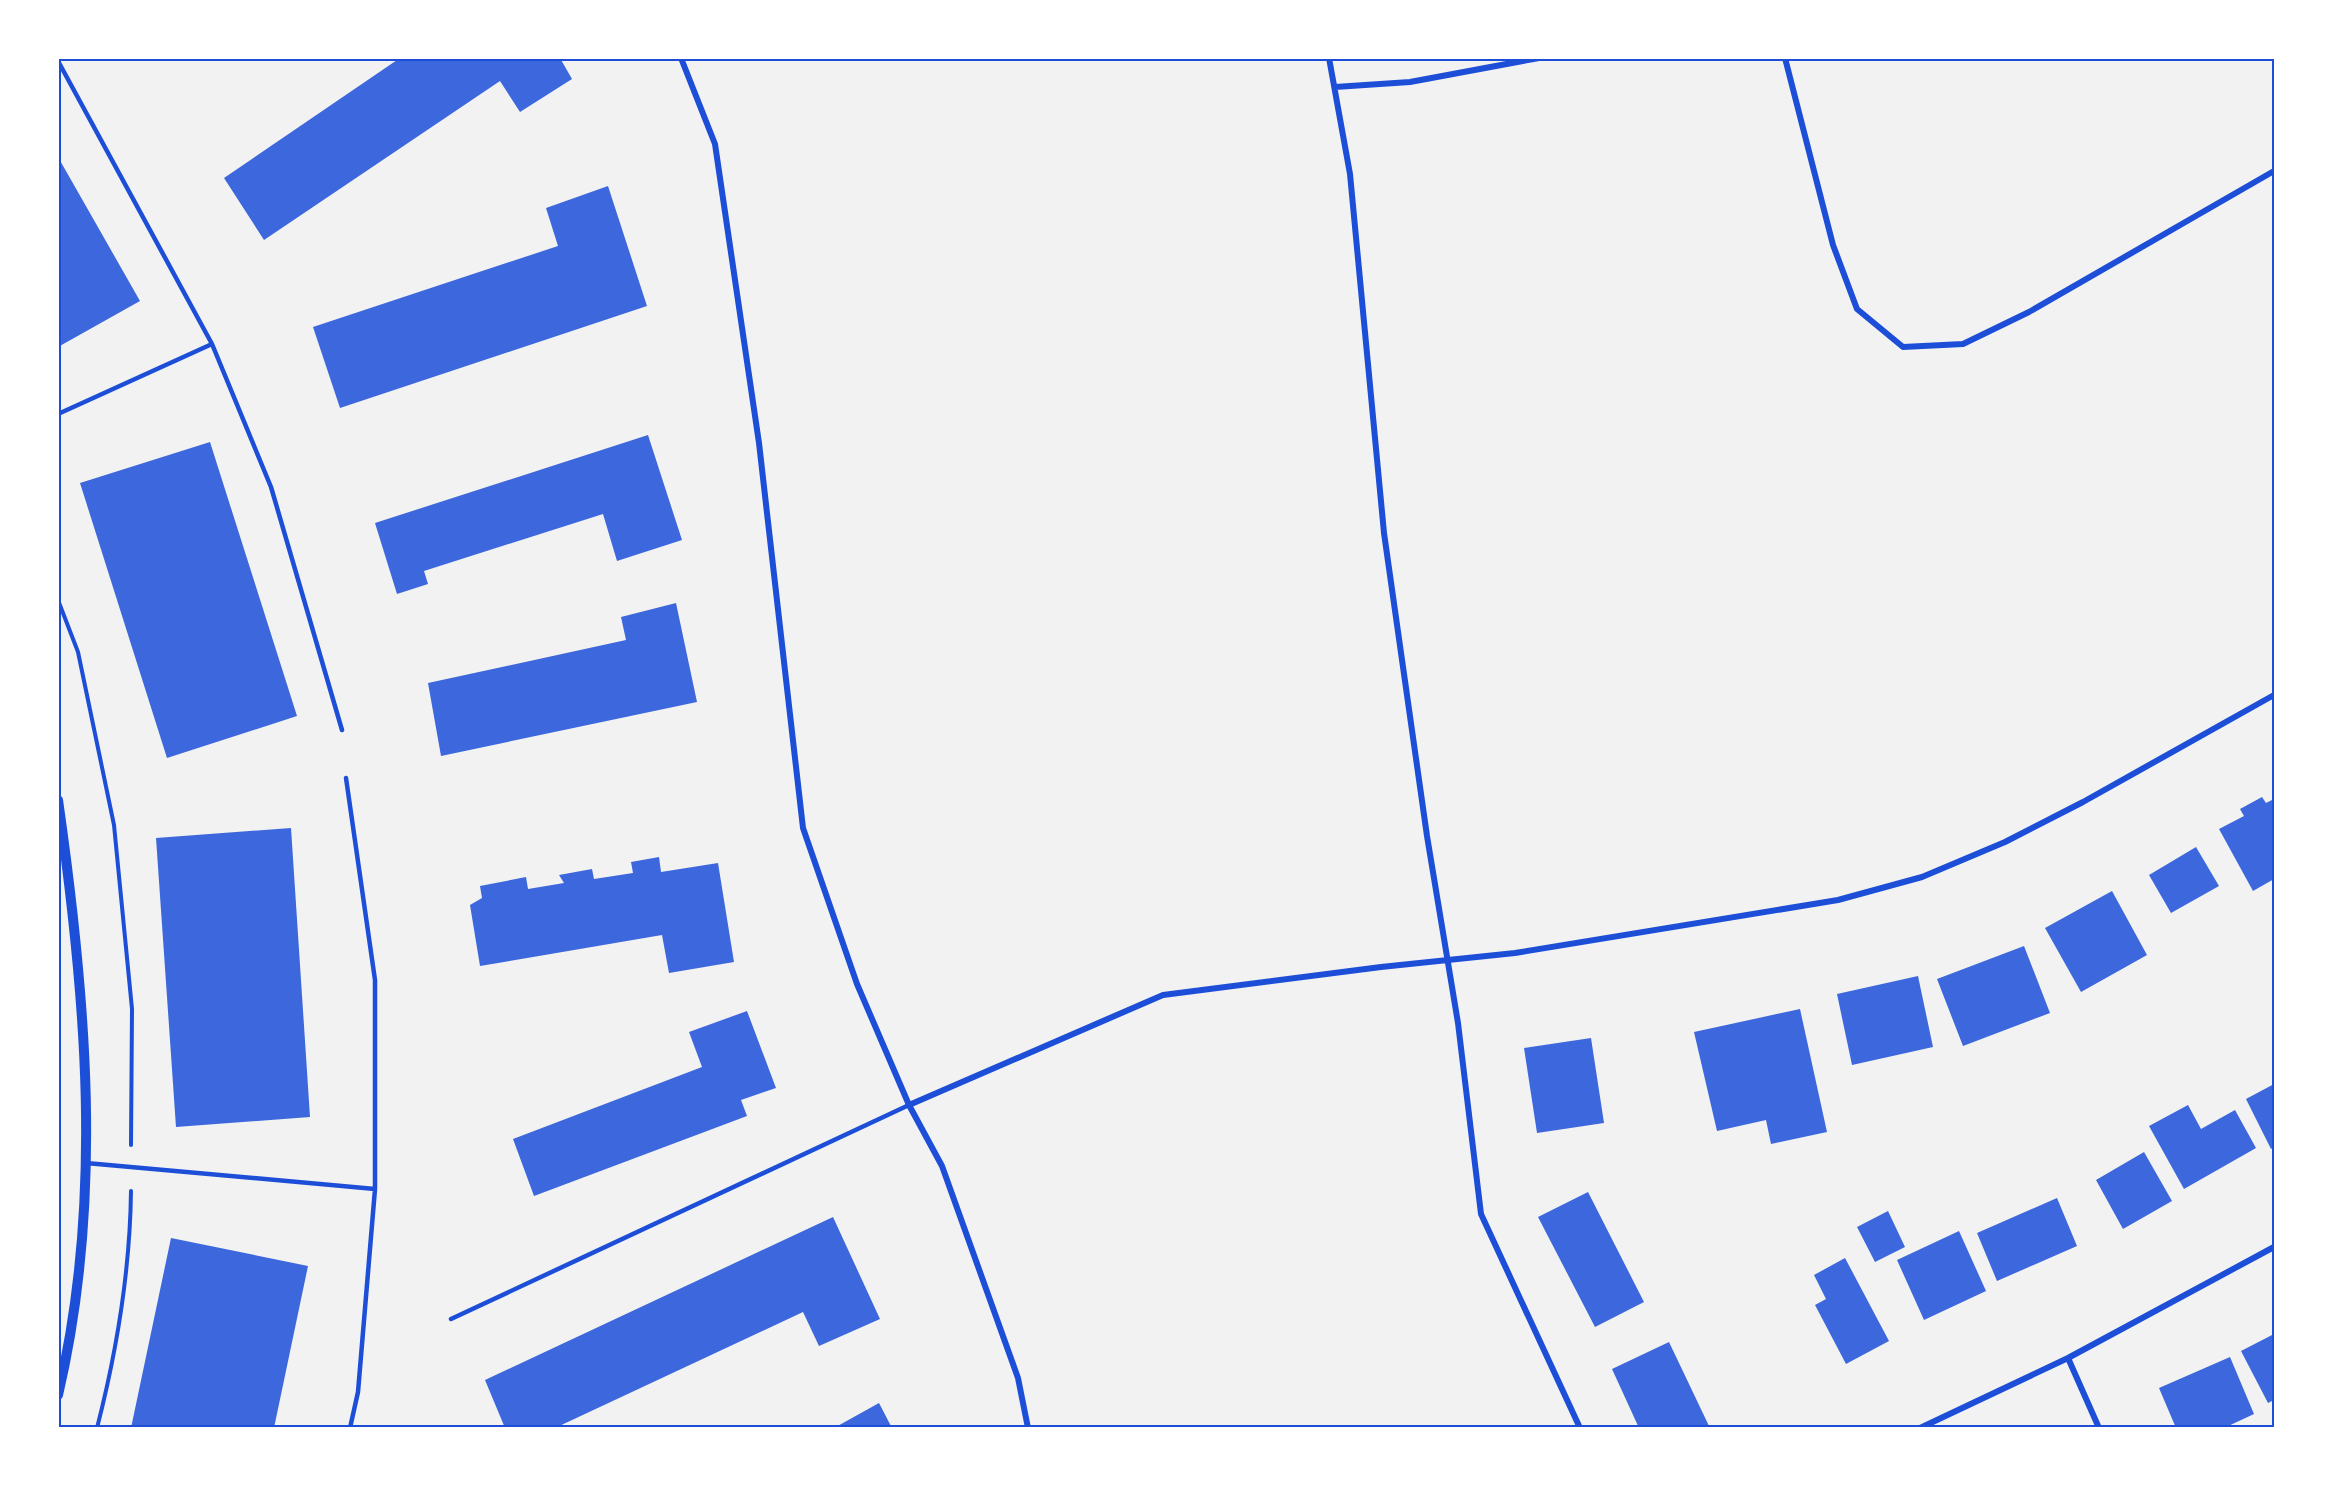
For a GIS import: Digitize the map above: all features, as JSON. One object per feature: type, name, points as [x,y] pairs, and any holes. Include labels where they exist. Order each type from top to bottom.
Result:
[{"type":"street","points":[[681,58],[715,144],[759,443],[803,828],[857,984],[909,1105],[942,1166],[1018,1378],[1028,1428]]},
{"type":"street","points":[[1329,58],[1351,184],[1384,533],[1427,836],[1458,1023],[1481,1214],[1580,1428]]},
{"type":"street","points":[[1335,87],[1410,82],[1539,58]]},
{"type":"street","points":[[1785,58],[1833,245],[1857,309],[1903,347],[1963,344],[2029,312],[2274,171]]},
{"type":"street","points":[[909,1105],[1163,995],[1515,953],[1839,900],[1922,877],[2005,842],[2083,802],[2274,695]]},
{"type":"street","points":[[58,800],[73,906],[84,1030],[86,1163],[80,1271],[58,1395]]},
{"type":"street","points":[[1920,1428],[2068,1358],[2274,1247]]},
{"type":"street","points":[[2068,1358],[2099,1428]]},
{"type":"lane","points":[[58,61],[212,344],[271,487],[342,729]]},
{"type":"lane","points":[[58,414],[212,344]]},
{"type":"lane","points":[[346,778],[375,980],[375,1189],[358,1392],[350,1428]]},
{"type":"lane","points":[[451,1319],[909,1105]]},
{"type":"lane","points":[[86,1163],[131,1169],[375,1189]]},
{"type":"path","points":[[58,600],[78,652],[114,825],[132,1009],[130,1236],[114,1362],[98,1428]]},
{"type":"building","points":[[400,58],[560,58],[572,79],[520,112],[500,81],[264,240],[224,178]]},
{"type":"building","points":[[58,157],[140,301],[58,347]]},
{"type":"building","points":[[608,186],[647,306],[340,408],[313,327],[558,246],[546,208]]},
{"type":"building","points":[[648,435],[682,540],[617,561],[603,514],[424,571],[428,584],[397,594],[375,523]]},
{"type":"building","points":[[210,442],[297,716],[167,758],[80,483]]},
{"type":"building","points":[[676,603],[697,702],[441,756],[428,683],[626,640],[621,617]]},
{"type":"building","points":[[2262,797],[2266,803],[2274,799],[2274,879],[2253,891],[2219,829],[2244,816],[2240,809]]},
{"type":"building","points":[[291,828],[310,1117],[176,1127],[156,838]]},
{"type":"building","points":[[2196,847],[2219,886],[2171,913],[2149,875]]},
{"type":"building","points":[[659,857],[661,872],[718,863],[734,962],[669,973],[662,935],[480,966],[470,905],[482,898],[480,886],[526,877],[528,889],[564,883],[559,875],[592,869],[594,879],[633,873],[631,862]]},
{"type":"building","points":[[2112,891],[2147,955],[2081,992],[2045,928]]},
{"type":"building","points":[[2024,946],[2050,1013],[1963,1046],[1937,979]]},
{"type":"building","points":[[1918,976],[1933,1047],[1852,1065],[1837,994]]},
{"type":"building","points":[[1800,1009],[1827,1132],[1771,1144],[1766,1120],[1717,1131],[1694,1032]]},
{"type":"building","points":[[747,1011],[776,1088],[741,1100],[747,1116],[534,1196],[513,1139],[702,1067],[689,1032]]},
{"type":"building","points":[[1591,1038],[1604,1123],[1537,1133],[1524,1048]]},
{"type":"building","points":[[2274,1084],[2274,1147],[2271,1149],[2246,1099]]},
{"type":"building","points":[[2188,1105],[2201,1129],[2235,1110],[2256,1148],[2184,1189],[2149,1126]]},
{"type":"building","points":[[2144,1152],[2172,1201],[2123,1229],[2096,1180]]},
{"type":"building","points":[[1588,1192],[1644,1302],[1595,1327],[1538,1217]]},
{"type":"building","points":[[2057,1198],[2077,1246],[1997,1281],[1977,1233]]},
{"type":"building","points":[[1888,1211],[1905,1247],[1875,1262],[1857,1227]]},
{"type":"building","points":[[833,1217],[880,1319],[819,1346],[803,1312],[555,1428],[505,1428],[485,1380]]},
{"type":"building","points":[[1959,1231],[1986,1291],[1924,1320],[1897,1260]]},
{"type":"building","points":[[171,1238],[308,1266],[274,1428],[131,1428]]},
{"type":"building","points":[[1845,1258],[1889,1341],[1846,1364],[1815,1305],[1826,1299],[1814,1275]]},
{"type":"building","points":[[2274,1334],[2274,1400],[2268,1403],[2241,1351]]},
{"type":"building","points":[[1669,1342],[1709,1426],[1706,1428],[1639,1428],[1612,1369]]},
{"type":"building","points":[[2230,1357],[2254,1414],[2224,1428],[2176,1428],[2159,1388]]},
{"type":"building","points":[[879,1403],[892,1428],[834,1428]]}]
